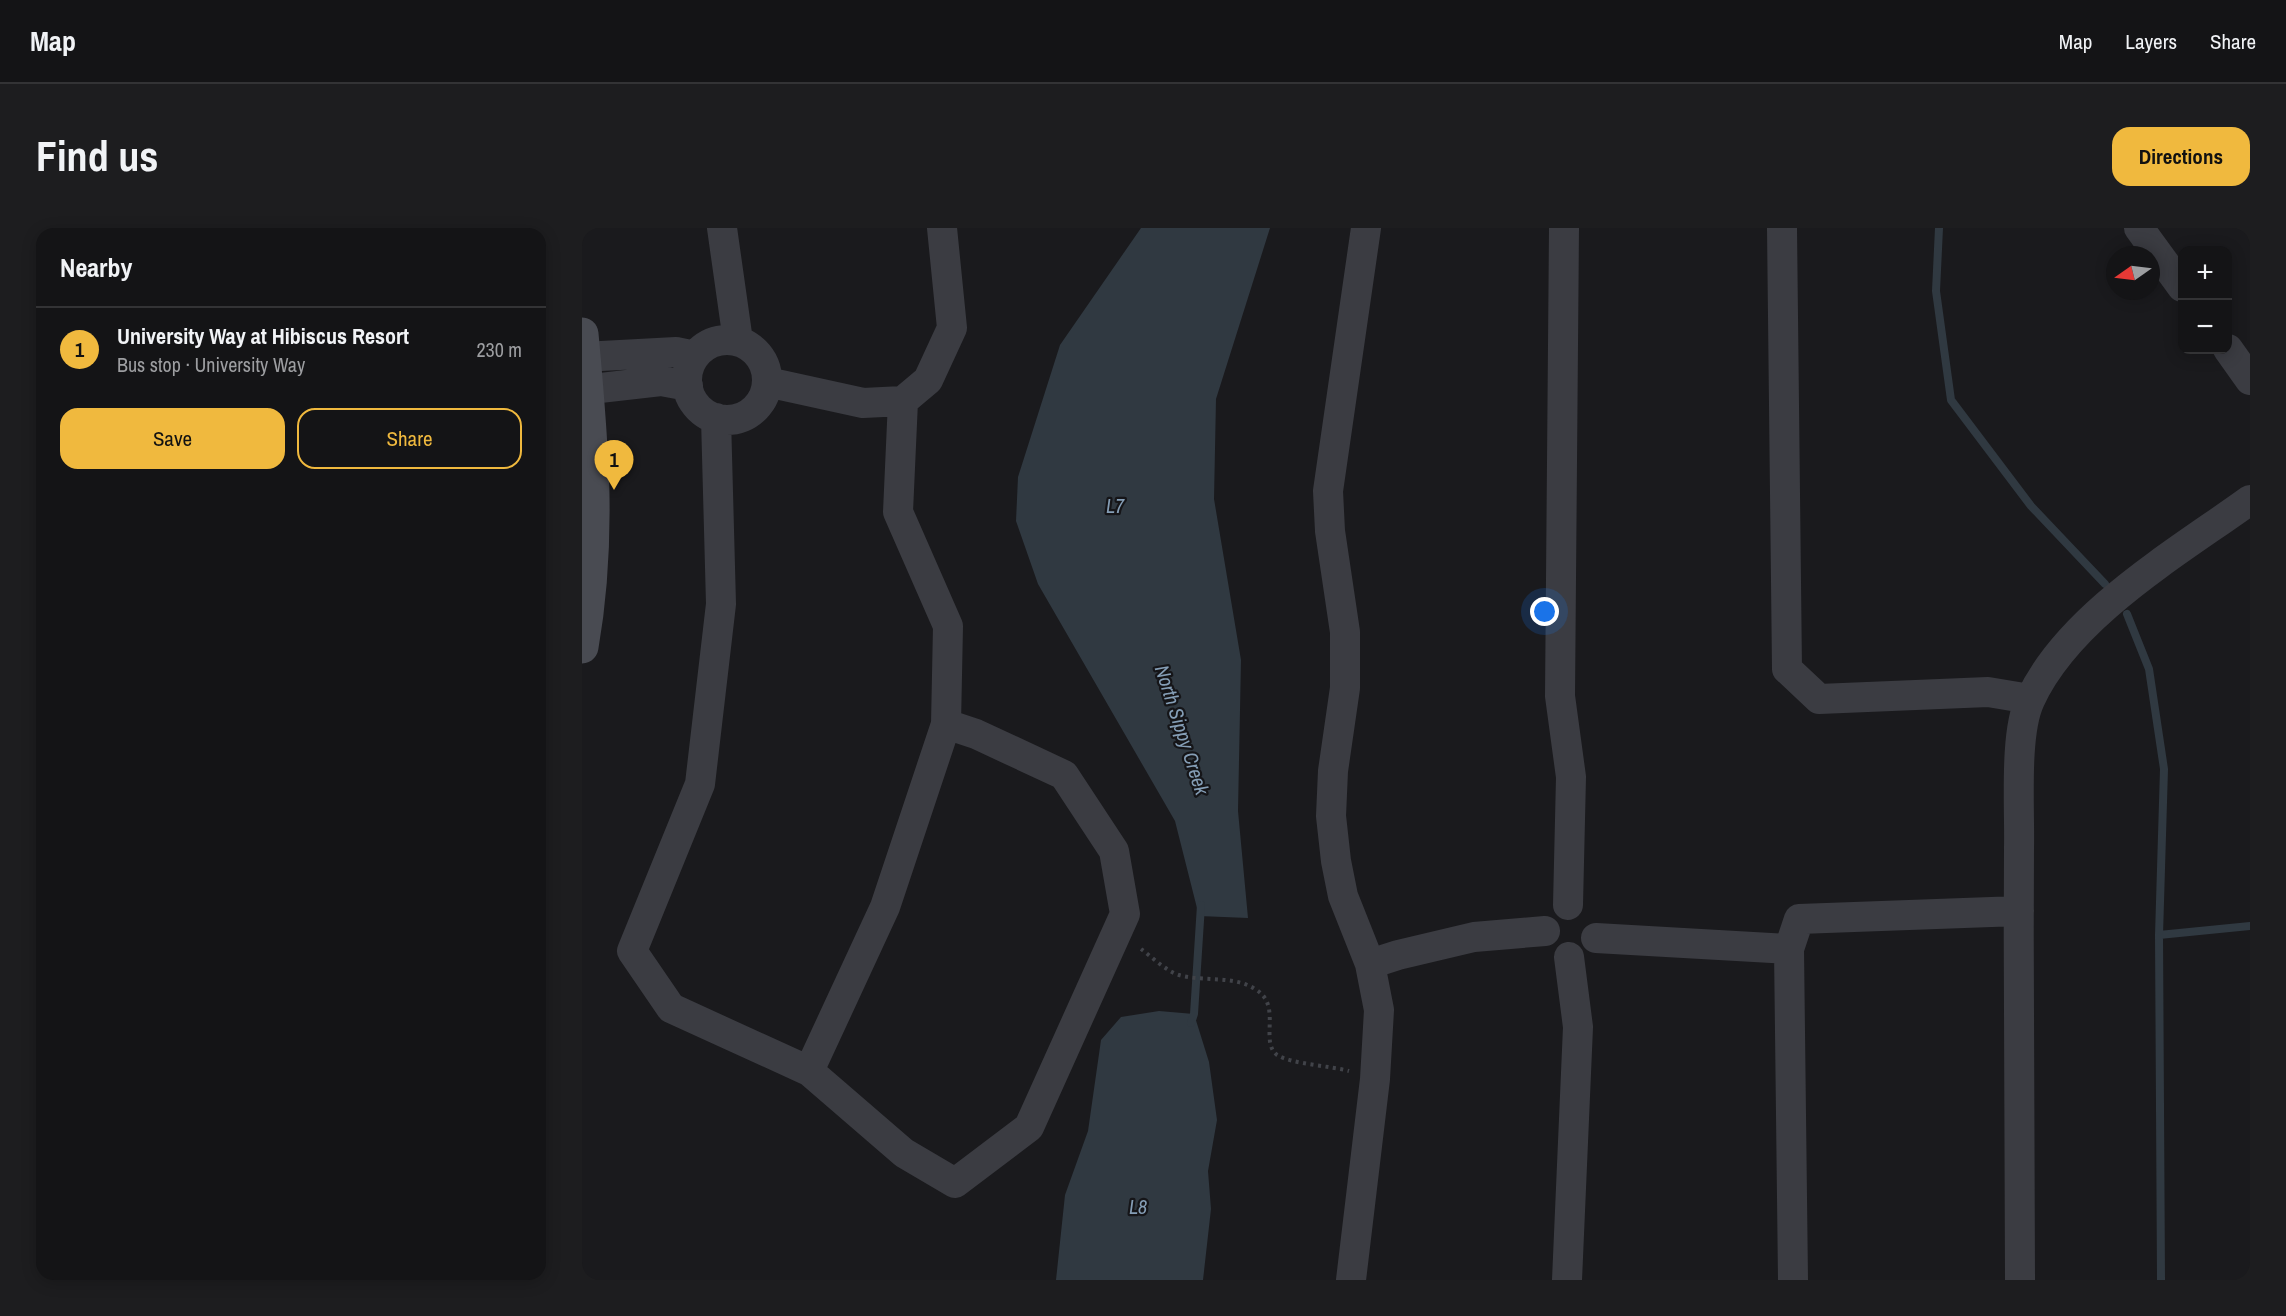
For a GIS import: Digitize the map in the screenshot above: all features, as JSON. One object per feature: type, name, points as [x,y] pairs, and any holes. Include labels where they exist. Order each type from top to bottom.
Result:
[{"type":"main road","points":[[582,647],[589,605],[594,534],[593,467],[583,349]]},
{"type":"street","points":[[722,228],[738,341]]},
{"type":"street","points":[[767,382],[863,403],[903,400],[928,380],[952,328],[942,228]]},
{"type":"street","points":[[1351,1280],[1375,1079],[1379,1010],[1370,964],[1344,896],[1336,861],[1331,816],[1333,771],[1344,688],[1345,632],[1332,542],[1328,491],[1366,228]]},
{"type":"street","points":[[1564,228],[1560,696],[1571,777],[1568,905]]},
{"type":"street","points":[[1782,228],[1787,669],[1819,699],[1988,692],[2030,699]]},
{"type":"street","points":[[2139,228],[2178,282]]},
{"type":"street","points":[[721,340],[738,341],[750,347],[760,357],[766,369],[767,382],[761,400],[747,415],[733,420],[716,418],[701,410],[692,399],[688,386],[688,375],[695,356],[708,345],[721,340]]},
{"type":"street","points":[[583,349],[676,352],[695,356]]},
{"type":"street","points":[[2232,354],[2250,380]]},
{"type":"street","points":[[585,389],[661,381],[688,386]]},
{"type":"street","points":[[808,1071],[885,907],[946,724],[948,626],[898,512],[903,400]]},
{"type":"street","points":[[716,418],[721,604],[700,784],[632,951],[671,1008],[808,1071],[904,1153],[956,1183],[1029,1127],[1125,914],[1114,851],[1064,775],[976,734],[946,724]]},
{"type":"street","points":[[2020,1280],[2019,911],[2023,718],[2030,699],[2048,669],[2094,617],[2137,581],[2250,500]]},
{"type":"street","points":[[1576,905],[1591,914],[1595,921],[1596,938],[1589,951],[1576,957],[1569,957],[1560,955],[1552,949],[1546,941],[1545,931],[1546,922],[1551,914],[1559,908],[1576,905]]},
{"type":"street","points":[[1793,1280],[1789,949],[1799,920],[2019,911]]},
{"type":"street","points":[[1370,964],[1474,937],[1545,931]]},
{"type":"street","points":[[1596,938],[1789,949]]},
{"type":"street","points":[[1567,1280],[1578,1027],[1569,957]]},
{"type":"path","points":[[1125,914],[1135,945],[1178,975],[1240,983],[1260,991],[1270,1009],[1271,1044],[1275,1053],[1287,1059],[1344,1070],[1375,1079]]},
{"type":"water","name":"L7","points":[[1141,228],[1270,228],[1216,399],[1214,499],[1241,660],[1238,811],[1248,918],[1199,916],[1175,821],[1038,584],[1016,521],[1018,477],[1060,345]]},
{"type":"water","name":"L8","points":[[1159,1011],[1194,1014],[1209,1062],[1217,1120],[1208,1171],[1211,1209],[1203,1280],[1056,1280],[1065,1195],[1088,1131],[1101,1040],[1121,1017]]},
{"type":"waterway","points":[[1939,228],[1936,291],[1951,400],[2031,506],[2105,584]]},
{"type":"waterway","points":[[2127,614],[2149,669],[2164,769],[2159,935],[2161,1280]]},
{"type":"waterway","name":"North Sippy Creek","points":[[1191,1023],[1194,1014],[1201,905]]},
{"type":"waterway","points":[[2159,935],[2250,926]]},
{"type":"place","name":"University Way at Hibiscus Resort","points":[[614,490]]}]
